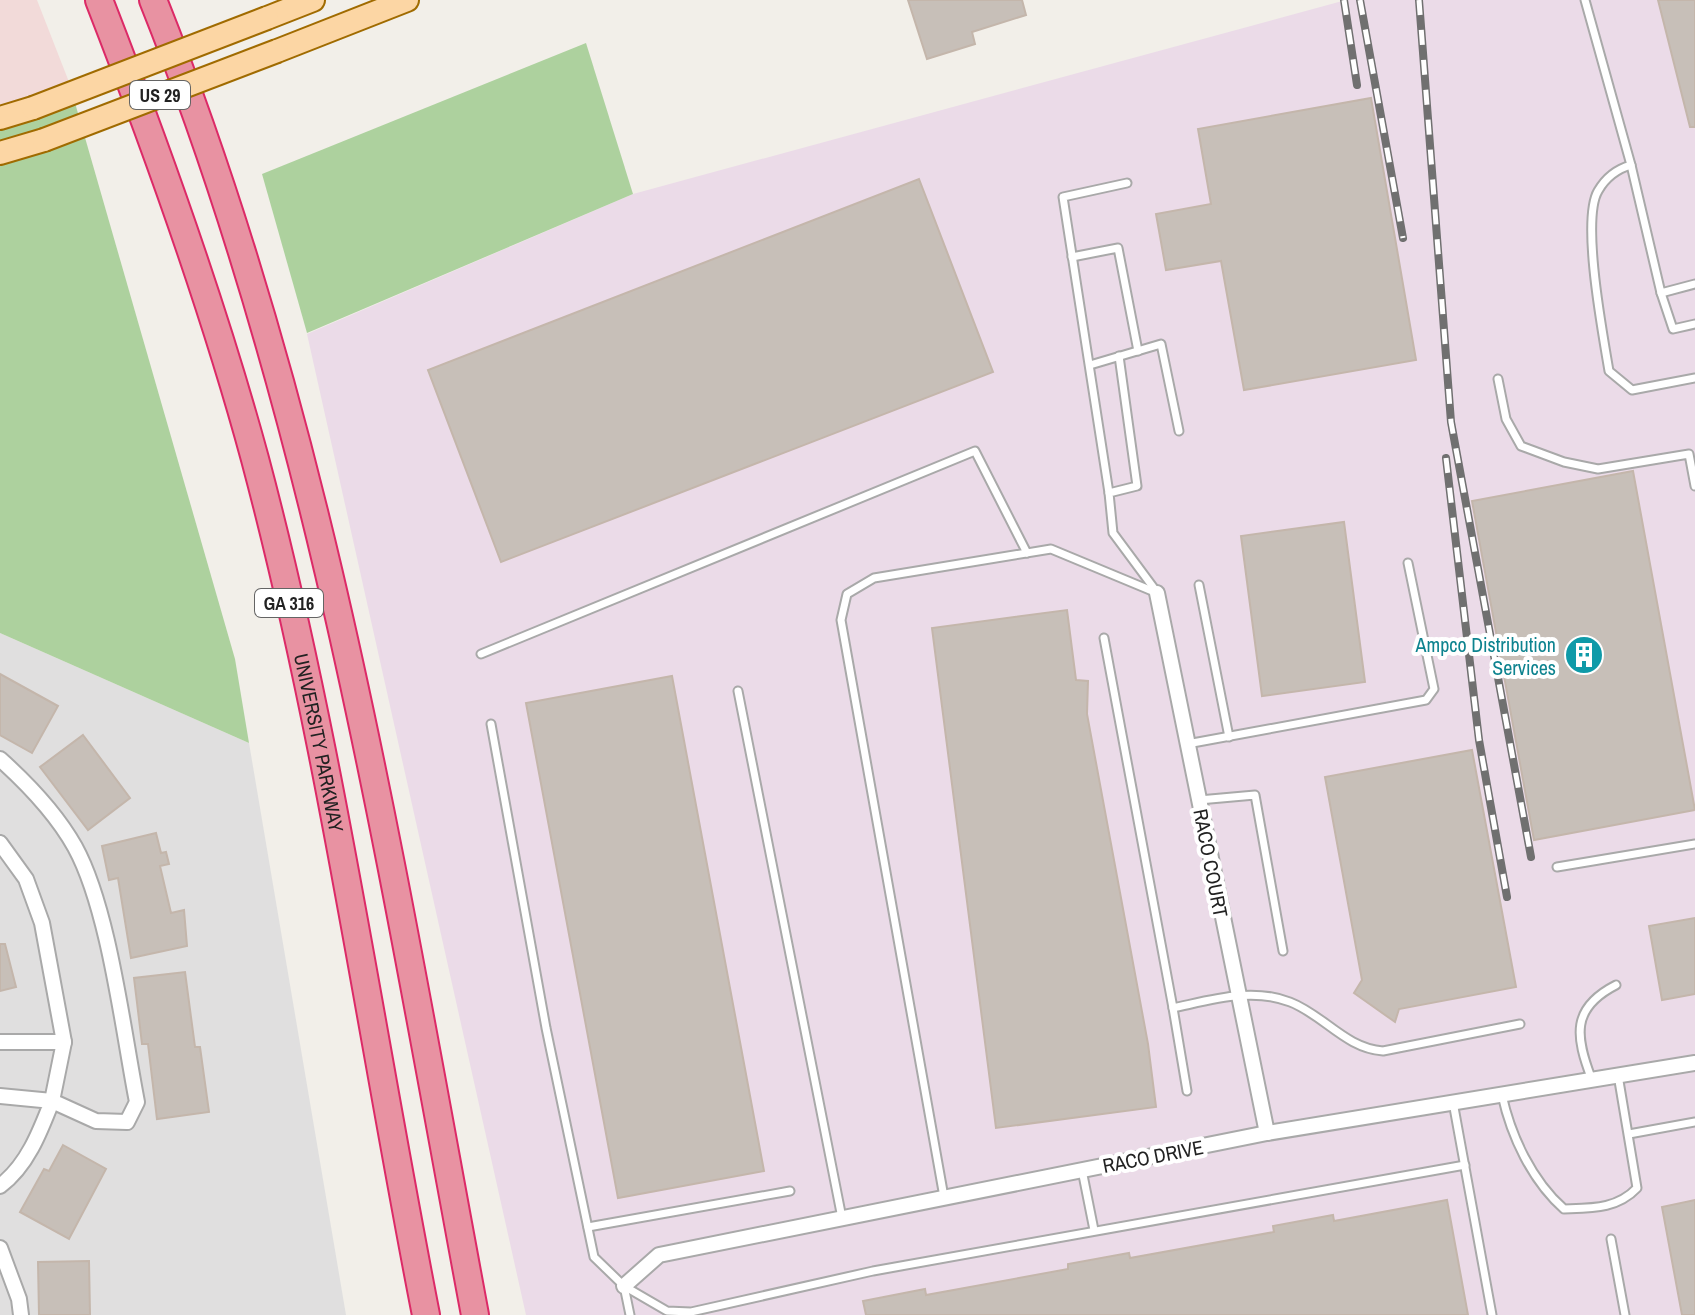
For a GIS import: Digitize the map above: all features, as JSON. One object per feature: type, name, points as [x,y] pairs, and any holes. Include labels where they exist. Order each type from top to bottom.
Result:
[{"type":"highway","name":"UNIVERSITY PARKWAY","points":[[99,0],[203,293],[254,456],[319,743],[426,1315]]},
{"type":"highway","name":"GA 316","points":[[153,0],[245,259],[293,426],[339,608],[475,1315]]},
{"type":"highway","points":[[432,1083],[460,1161],[492,1315]]},
{"type":"highway","points":[[408,1224],[414,1315]]},
{"type":"main road","points":[[0,118],[313,0]]},
{"type":"main road","name":"US 29","points":[[0,153],[44,140],[407,0]]},
{"type":"street","name":"RACO COURT","points":[[1157,593],[1267,1133]]},
{"type":"street","points":[[0,759],[45,802],[76,849],[101,921],[137,1102],[127,1122],[96,1121],[52,1101],[24,1095],[0,1096]]},
{"type":"street","points":[[0,843],[26,879],[42,923],[64,1042],[52,1101],[37,1137],[13,1176],[0,1186]]},
{"type":"street","points":[[0,1042],[64,1042]]},
{"type":"street","name":"RACO DRIVE","points":[[624,1286],[659,1255],[1267,1133],[1695,1063]]},
{"type":"street","points":[[0,1248],[19,1299],[21,1315]]},
{"type":"lane","points":[[1585,0],[1673,329],[1695,324]]},
{"type":"lane","points":[[1631,165],[1615,170],[1596,193],[1592,229],[1598,309],[1609,371],[1632,390],[1695,378]]},
{"type":"lane","points":[[1127,183],[1063,197],[1113,533],[1157,593]]},
{"type":"lane","points":[[1072,257],[1118,248],[1138,351]]},
{"type":"lane","points":[[1661,293],[1695,284]]},
{"type":"lane","points":[[1090,365],[1161,344],[1179,431]]},
{"type":"lane","points":[[1109,493],[1137,486],[1119,356]]},
{"type":"lane","points":[[1498,379],[1506,419],[1521,446],[1564,462],[1598,469],[1689,454],[1695,486]]},
{"type":"lane","points":[[481,654],[975,451],[1027,553]]},
{"type":"lane","points":[[944,1197],[841,620],[847,594],[874,578],[1051,549],[1157,593]]},
{"type":"lane","points":[[1187,744],[1426,700],[1434,689],[1408,563]]},
{"type":"lane","points":[[1199,585],[1229,737]]},
{"type":"lane","points":[[1104,638],[1187,1091]]},
{"type":"lane","points":[[738,691],[842,1218]]},
{"type":"lane","points":[[491,724],[546,1028],[594,1257],[624,1286],[667,1311],[681,1313],[1094,1230],[1465,1165]]},
{"type":"lane","points":[[1199,800],[1255,795],[1283,951]]},
{"type":"lane","points":[[1557,867],[1695,844]]},
{"type":"lane","points":[[1592,1080],[1585,1062],[1579,1023],[1594,996],[1616,985]]},
{"type":"lane","points":[[1173,1008],[1238,995],[1291,1002],[1362,1049],[1383,1051],[1520,1024]]},
{"type":"lane","points":[[1502,1094],[1510,1130],[1549,1196],[1564,1209],[1595,1208],[1624,1201],[1637,1188],[1618,1075]]},
{"type":"lane","points":[[1453,1102],[1492,1315]]},
{"type":"lane","points":[[1629,1134],[1695,1122]]},
{"type":"lane","points":[[1082,1170],[1094,1230]]},
{"type":"lane","points":[[588,1227],[790,1191]]},
{"type":"lane","points":[[1611,1239],[1625,1315]]},
{"type":"lane","points":[[624,1286],[630,1315]]},
{"type":"shaded area","points":[[0,0],[37,0],[69,82],[0,113]]},
{"type":"shaded area","points":[[1346,0],[1695,0],[1695,1315],[526,1315],[307,334],[633,194]]},
{"type":"shaded area","points":[[0,633],[249,743],[346,1315],[0,1315]]},
{"type":"green space","points":[[586,43],[633,194],[307,333],[262,174]]},
{"type":"green space","points":[[69,82],[235,659],[249,743],[0,633],[0,113]]},
{"type":"building","points":[[908,0],[1022,0],[1026,15],[972,32],[975,44],[927,59]]},
{"type":"building","points":[[1658,0],[1695,0],[1695,127],[1690,127]]},
{"type":"building","points":[[1371,98],[1416,360],[1244,390],[1221,261],[1166,270],[1156,214],[1211,204],[1198,129]]},
{"type":"building","points":[[919,179],[993,372],[501,562],[428,370]]},
{"type":"building","name":"Ampco Distribution Services","points":[[1633,471],[1695,810],[1534,840],[1472,501]]},
{"type":"building","points":[[1344,522],[1365,682],[1262,696],[1241,536]]},
{"type":"building","points":[[1067,610],[1076,680],[1088,681],[1087,714],[1148,1044],[1156,1107],[996,1128],[932,628]]},
{"type":"building","points":[[0,674],[58,706],[32,753],[0,735]]},
{"type":"building","points":[[672,676],[764,1171],[618,1198],[526,703]]},
{"type":"building","points":[[83,735],[130,798],[88,830],[40,767]]},
{"type":"building","points":[[1472,750],[1516,987],[1399,1009],[1395,1022],[1354,993],[1362,980],[1325,777]]},
{"type":"building","points":[[156,833],[161,853],[166,852],[169,864],[160,866],[171,913],[184,910],[187,946],[131,958],[118,878],[109,880],[102,846]]},
{"type":"building","points":[[1695,918],[1695,994],[1662,1000],[1649,926]]},
{"type":"building","points":[[0,944],[5,944],[16,987],[0,991]]},
{"type":"building","points":[[185,972],[195,1047],[200,1047],[209,1112],[157,1119],[148,1044],[142,1044],[134,978]]},
{"type":"building","points":[[63,1145],[106,1169],[69,1239],[20,1212],[44,1169],[49,1171]]},
{"type":"building","points":[[1447,1200],[1468,1315],[866,1315],[863,1301],[925,1289],[926,1295],[1068,1269],[1068,1264],[1129,1253],[1130,1258],[1274,1232],[1273,1226],[1333,1215],[1334,1221]]},
{"type":"building","points":[[1695,1200],[1695,1315],[1682,1315],[1662,1207]]},
{"type":"building","points":[[89,1261],[90,1315],[39,1315],[38,1262]]},
{"type":"railway","points":[[1344,0],[1357,85]]},
{"type":"railway","points":[[1360,0],[1403,238]]},
{"type":"railway","points":[[1419,0],[1451,422],[1531,857]]},
{"type":"railway","points":[[1446,458],[1479,740],[1507,897]]},
{"type":"place","name":"Ampco Distribution Services","points":[[1584,655]]}]
